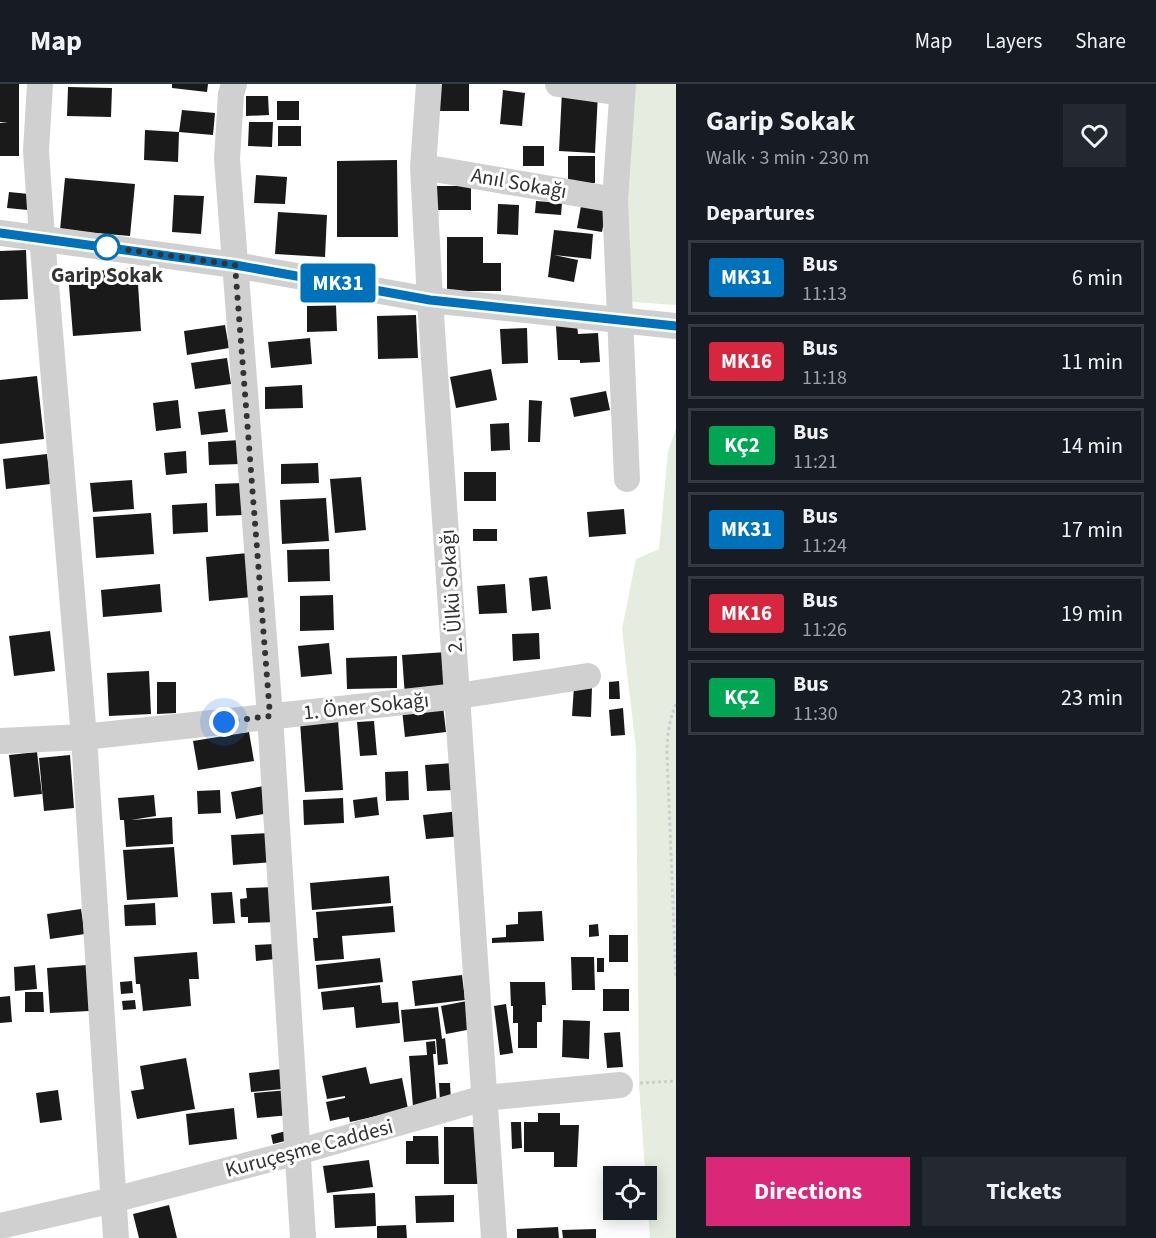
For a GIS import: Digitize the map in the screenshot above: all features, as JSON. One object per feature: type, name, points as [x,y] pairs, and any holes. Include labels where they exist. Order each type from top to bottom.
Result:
[{"type":"street","points":[[40,84],[36,151],[84,737],[116,1238]]},
{"type":"street","points":[[234,84],[231,94],[227,159],[270,716],[303,1238]]},
{"type":"street","name":"2. Ülkü Sokağı","points":[[429,84],[423,167],[430,300],[494,1238]]},
{"type":"street","points":[[558,84],[623,89],[615,200],[627,479]]},
{"type":"street","name":"Anıl Sokağı","points":[[423,167],[615,200]]},
{"type":"street","points":[[0,233],[235,265],[430,300],[676,326]]},
{"type":"street","name":"1. Öner Sokağı","points":[[0,741],[84,737],[458,696],[588,676]]},
{"type":"street","name":"Kuruçeşme Caddesi","points":[[0,1226],[113,1200],[298,1152],[484,1098],[620,1085]]},
{"type":"path","points":[[676,704],[671,714],[667,735],[667,753],[676,978]]},
{"type":"path","points":[[620,1085],[676,1081]]},
{"type":"shaded area","points":[[631,84],[676,84],[676,305],[633,302],[628,296],[625,203]]},
{"type":"shaded area","points":[[676,428],[676,1238],[650,1238],[649,1220],[657,1220],[657,1166],[645,1166],[639,1086],[636,749],[622,629],[636,559],[659,549],[668,452]]},
{"type":"building","points":[[0,84],[19,84],[19,156],[0,156],[0,123],[8,123],[0,122]]},
{"type":"building","points":[[172,84],[208,84],[207,92],[172,88]]},
{"type":"building","points":[[439,84],[469,84],[469,111],[439,111]]},
{"type":"building","points":[[68,87],[112,88],[111,117],[67,116]]},
{"type":"building","points":[[503,90],[525,93],[522,126],[500,124]]},
{"type":"building","points":[[562,91],[598,93],[595,153],[559,151]]},
{"type":"building","points":[[246,96],[268,96],[269,115],[246,116]]},
{"type":"building","points":[[277,101],[299,101],[299,120],[277,120]]},
{"type":"building","points":[[182,110],[215,113],[213,135],[179,132]]},
{"type":"building","points":[[249,122],[273,122],[272,147],[248,146]]},
{"type":"building","points":[[278,126],[301,126],[301,146],[278,146]]},
{"type":"building","points":[[145,130],[179,132],[178,162],[144,160]]},
{"type":"building","points":[[523,146],[544,146],[544,166],[523,166]]},
{"type":"building","points":[[568,156],[595,156],[595,183],[568,183]]},
{"type":"building","points":[[397,160],[398,237],[337,237],[337,161]]},
{"type":"building","points":[[256,175],[287,177],[285,204],[254,203]]},
{"type":"building","points":[[65,178],[135,184],[130,236],[60,230]]},
{"type":"building","points":[[434,186],[471,186],[471,210],[434,210]]},
{"type":"building","points":[[9,192],[29,194],[28,210],[7,208]]},
{"type":"building","points":[[174,195],[204,196],[201,234],[172,232]]},
{"type":"building","points":[[536,201],[562,203],[561,215],[535,213]]},
{"type":"building","points":[[498,204],[519,205],[518,235],[497,234]]},
{"type":"building","points":[[581,206],[606,210],[602,232],[577,228]]},
{"type":"building","points":[[278,212],[327,215],[325,257],[275,254]]},
{"type":"building","points":[[554,230],[593,234],[591,259],[554,255],[578,260],[574,282],[548,277]]},
{"type":"building","points":[[447,237],[483,237],[483,263],[501,263],[501,291],[447,291]]},
{"type":"building","points":[[26,250],[28,299],[0,300],[0,251]]},
{"type":"building","points":[[137,268],[141,331],[73,336],[68,273]]},
{"type":"building","points":[[336,305],[337,331],[307,332],[307,306]]},
{"type":"building","points":[[416,315],[418,358],[378,359],[377,316]]},
{"type":"building","points":[[225,325],[229,348],[187,355],[184,331]]},
{"type":"building","points":[[577,325],[578,334],[598,333],[600,362],[580,363],[580,360],[558,360],[556,326]]},
{"type":"building","points":[[527,328],[528,363],[502,364],[500,329]]},
{"type":"building","points":[[310,338],[312,364],[271,368],[268,342]]},
{"type":"building","points":[[227,358],[231,384],[195,389],[191,363]]},
{"type":"building","points":[[491,369],[497,400],[456,408],[450,377]]},
{"type":"building","points":[[37,376],[44,439],[0,444],[0,380]]},
{"type":"building","points":[[302,385],[303,408],[265,409],[265,387]]},
{"type":"building","points":[[606,391],[610,410],[574,417],[570,398]]},
{"type":"building","points":[[178,400],[181,428],[156,431],[153,403]]},
{"type":"building","points":[[529,400],[542,401],[540,442],[528,442]]},
{"type":"building","points":[[225,409],[228,432],[201,435],[198,412]]},
{"type":"building","points":[[509,423],[510,450],[491,451],[490,424]]},
{"type":"building","points":[[240,440],[241,464],[209,465],[208,442]]},
{"type":"building","points":[[186,451],[187,473],[166,475],[164,453]]},
{"type":"building","points":[[47,454],[51,484],[6,489],[3,459]]},
{"type":"building","points":[[318,463],[319,483],[281,484],[281,464]]},
{"type":"building","points":[[464,472],[496,472],[496,501],[464,501]]},
{"type":"building","points":[[361,477],[366,530],[335,533],[330,479]]},
{"type":"building","points":[[132,480],[134,509],[93,512],[90,483]]},
{"type":"building","points":[[243,483],[244,515],[216,516],[215,484]]},
{"type":"building","points":[[326,498],[329,541],[282,544],[280,500]]},
{"type":"building","points":[[207,503],[208,532],[173,534],[172,505]]},
{"type":"building","points":[[624,509],[626,534],[589,537],[587,512]]},
{"type":"building","points":[[151,513],[154,554],[96,558],[93,517]]},
{"type":"building","points":[[473,529],[497,529],[497,541],[473,541]]},
{"type":"building","points":[[329,549],[330,581],[288,582],[287,550]]},
{"type":"building","points":[[248,553],[252,597],[209,601],[206,557]]},
{"type":"building","points":[[547,576],[551,609],[532,611],[529,578]]},
{"type":"building","points":[[160,584],[162,612],[103,617],[101,590]]},
{"type":"building","points":[[505,584],[507,613],[479,614],[477,586]]},
{"type":"building","points":[[333,595],[334,630],[300,631],[300,596]]},
{"type":"building","points":[[50,631],[55,671],[14,676],[9,636]]},
{"type":"building","points":[[539,633],[540,659],[513,661],[512,634]]},
{"type":"building","points":[[329,643],[332,674],[301,677],[298,646]]},
{"type":"building","points":[[447,652],[450,694],[405,697],[402,655]]},
{"type":"building","points":[[397,656],[397,688],[347,689],[346,658]]},
{"type":"building","points":[[149,671],[151,714],[109,716],[107,673]]},
{"type":"building","points":[[619,681],[620,699],[609,699],[609,682]]},
{"type":"building","points":[[157,682],[176,682],[176,713],[157,714]]},
{"type":"building","points":[[574,686],[592,687],[591,717],[572,716]]},
{"type":"building","points":[[443,706],[446,732],[405,737],[402,710]]},
{"type":"building","points":[[623,708],[625,735],[611,736],[609,710]]},
{"type":"building","points":[[338,720],[343,790],[305,792],[300,722]]},
{"type":"building","points":[[374,721],[377,755],[360,756],[357,722]]},
{"type":"building","points":[[249,732],[254,761],[198,770],[193,741]]},
{"type":"building","points":[[37,752],[42,794],[14,797],[9,755]]},
{"type":"building","points":[[70,755],[74,808],[44,811],[39,758]]},
{"type":"building","points":[[454,763],[455,790],[427,791],[425,765]]},
{"type":"building","points":[[408,771],[409,800],[386,801],[385,772]]},
{"type":"building","points":[[264,786],[269,813],[236,819],[231,792]]},
{"type":"building","points":[[220,790],[221,813],[198,814],[197,791]]},
{"type":"building","points":[[154,795],[156,816],[131,820],[172,817],[173,844],[126,847],[124,820],[120,820],[118,798]]},
{"type":"building","points":[[377,797],[379,815],[355,818],[353,800]]},
{"type":"building","points":[[343,798],[344,823],[304,825],[303,800]]},
{"type":"building","points":[[460,811],[463,836],[426,839],[423,815]]},
{"type":"building","points":[[271,833],[273,862],[233,865],[231,835]]},
{"type":"building","points":[[174,847],[178,897],[127,900],[123,850]]},
{"type":"building","points":[[389,876],[391,903],[312,910],[310,883]]},
{"type":"building","points":[[277,887],[278,922],[248,923],[248,917],[241,917],[240,899],[247,898],[246,888]]},
{"type":"building","points":[[232,892],[235,923],[213,924],[211,893]]},
{"type":"building","points":[[155,903],[156,925],[125,926],[124,905]]},
{"type":"building","points":[[393,906],[395,932],[342,936],[344,959],[315,961],[313,938],[318,938],[316,912]]},
{"type":"building","points":[[81,909],[85,934],[50,939],[47,914]]},
{"type":"building","points":[[542,911],[544,941],[492,943],[492,938],[506,937],[506,925],[518,924],[518,912]]},
{"type":"building","points":[[598,924],[599,936],[589,937],[589,925]]},
{"type":"building","points":[[609,935],[628,935],[628,962],[609,962]]},
{"type":"building","points":[[274,944],[275,959],[256,961],[255,945]]},
{"type":"building","points":[[197,952],[199,979],[189,979],[191,1006],[143,1011],[140,984],[136,984],[134,957]]},
{"type":"building","points":[[571,957],[594,957],[595,990],[572,990]]},
{"type":"building","points":[[380,958],[383,982],[318,989],[316,965]]},
{"type":"building","points":[[597,958],[604,958],[604,972],[597,972]]},
{"type":"building","points":[[35,965],[37,989],[15,991],[14,967]]},
{"type":"building","points":[[87,965],[89,1011],[50,1013],[47,968]]},
{"type":"building","points":[[462,975],[465,1000],[415,1006],[412,981]]},
{"type":"building","points":[[132,981],[133,993],[121,994],[120,982]]},
{"type":"building","points":[[510,982],[545,982],[546,1005],[542,1005],[542,1022],[537,1022],[537,1048],[518,1048],[518,1023],[513,1023]]},
{"type":"building","points":[[380,985],[382,1003],[398,1002],[400,1023],[356,1028],[354,1007],[323,1010],[321,992]]},
{"type":"building","points":[[603,989],[629,989],[629,1011],[603,1011]]},
{"type":"building","points":[[25,992],[43,992],[44,1012],[25,1012]]},
{"type":"building","points":[[10,996],[12,1022],[0,1023],[0,997]]},
{"type":"building","points":[[135,1000],[136,1009],[123,1010],[122,1001]]},
{"type":"building","points":[[467,1001],[472,1029],[446,1034],[441,1006]]},
{"type":"building","points":[[506,1004],[513,1053],[500,1055],[494,1006]]},
{"type":"building","points":[[438,1007],[448,1064],[438,1065],[436,1039],[404,1042],[401,1010]]},
{"type":"building","points":[[563,1020],[590,1021],[589,1059],[562,1057]]},
{"type":"building","points":[[620,1032],[623,1067],[607,1068],[604,1033]]},
{"type":"building","points":[[435,1041],[436,1054],[433,1054],[437,1105],[413,1107],[409,1056],[427,1055],[426,1042]]},
{"type":"building","points":[[186,1058],[195,1109],[137,1119],[131,1091],[144,1089],[140,1066]]},
{"type":"building","points":[[366,1067],[370,1084],[402,1078],[408,1109],[350,1122],[349,1117],[330,1121],[326,1102],[345,1098],[345,1096],[327,1099],[322,1076]]},
{"type":"building","points":[[281,1069],[283,1089],[251,1092],[249,1073]]},
{"type":"building","points":[[439,1083],[450,1083],[451,1101],[440,1102]]},
{"type":"building","points":[[58,1090],[62,1120],[40,1123],[36,1093]]},
{"type":"building","points":[[288,1090],[290,1115],[257,1118],[254,1093]]},
{"type":"building","points":[[234,1108],[237,1139],[189,1145],[186,1114]]},
{"type":"building","points":[[538,1113],[560,1113],[560,1125],[579,1125],[577,1167],[554,1167],[554,1152],[524,1152],[524,1122],[538,1122]]},
{"type":"building","points":[[511,1122],[521,1122],[522,1148],[512,1149]]},
{"type":"building","points":[[444,1127],[477,1127],[478,1184],[444,1184]]},
{"type":"building","points":[[286,1131],[289,1140],[273,1144],[271,1135]]},
{"type":"building","points":[[413,1136],[438,1136],[439,1164],[406,1164],[406,1141],[413,1141]]},
{"type":"building","points":[[369,1160],[373,1187],[327,1193],[323,1166]]},
{"type":"building","points":[[375,1193],[376,1226],[335,1228],[333,1195]]},
{"type":"building","points":[[454,1195],[454,1222],[416,1223],[415,1196]]},
{"type":"building","points":[[169,1205],[177,1238],[139,1238],[133,1214]]},
{"type":"building","points":[[406,1225],[407,1238],[377,1238],[377,1226]]},
{"type":"building","points":[[558,1227],[559,1238],[517,1238],[517,1229]]},
{"type":"building","points":[[596,1229],[596,1238],[563,1238],[562,1230]]},
{"type":"bus line","name":"MK31","points":[[0,233],[235,265],[430,300],[676,326]]},
{"type":"place","name":"Garip Sokak","points":[[107,247]]},
{"type":"route","points":[[107,247],[235,265],[270,716],[224,722]]}]
